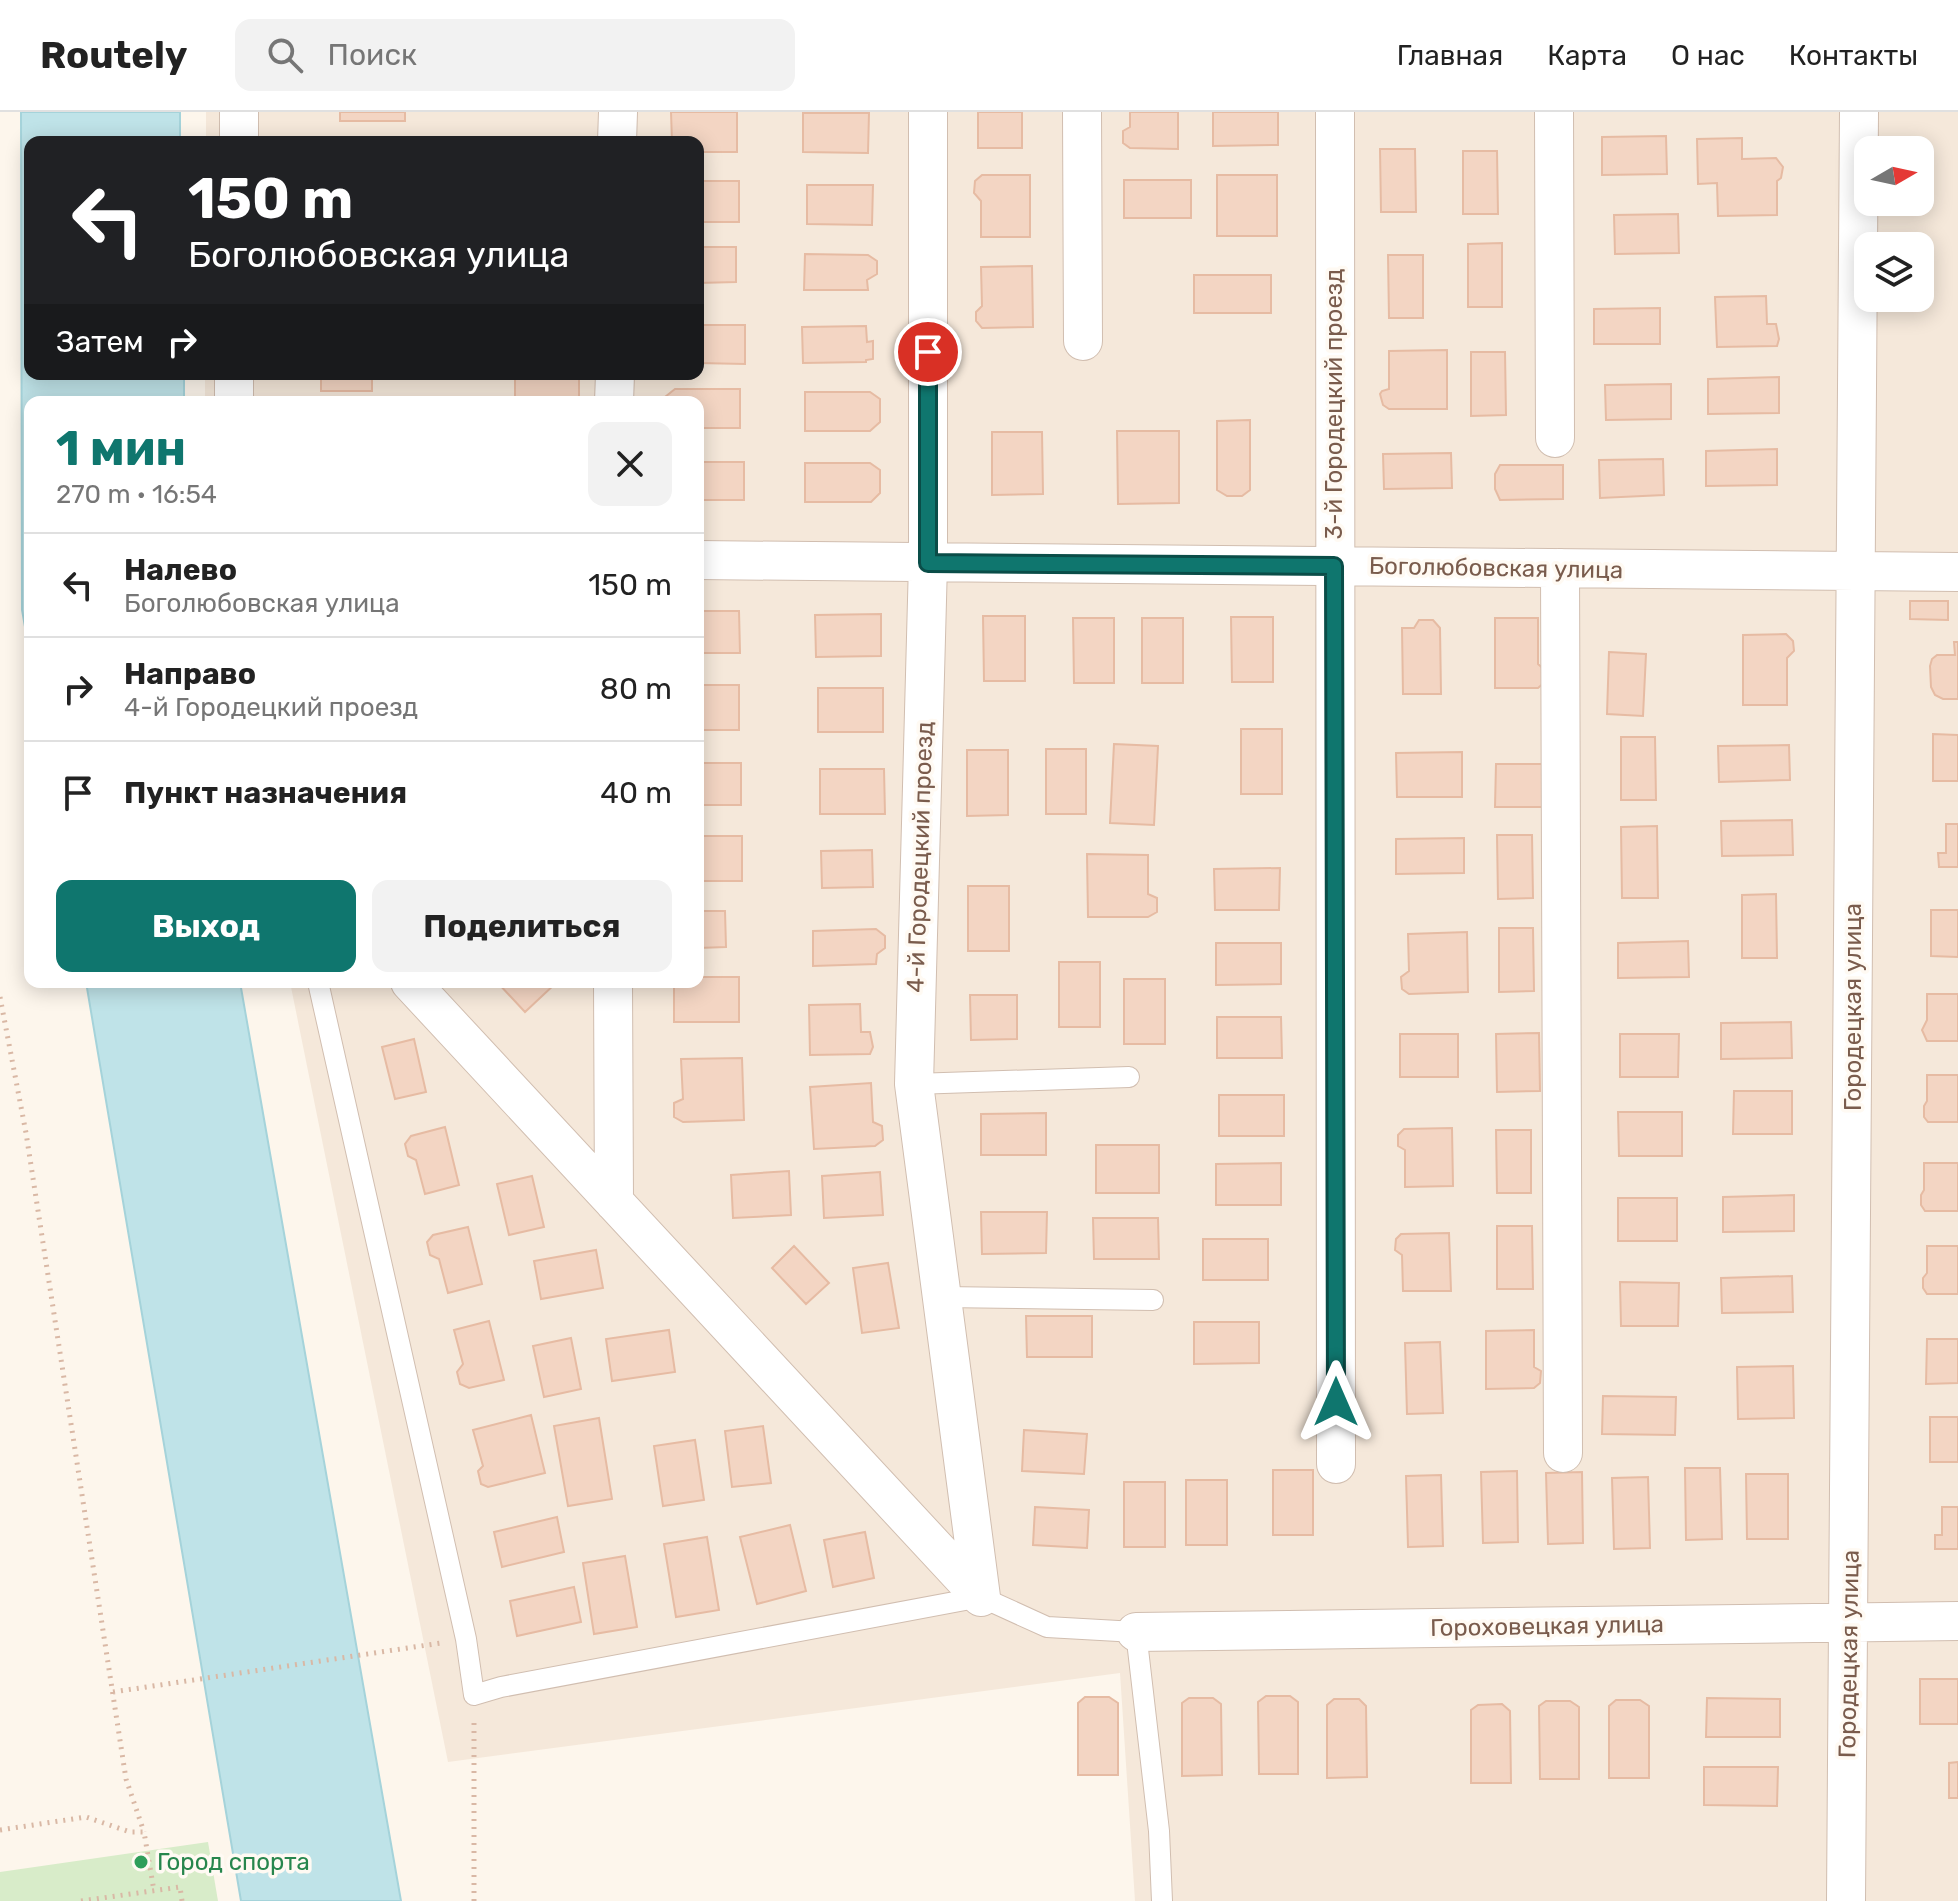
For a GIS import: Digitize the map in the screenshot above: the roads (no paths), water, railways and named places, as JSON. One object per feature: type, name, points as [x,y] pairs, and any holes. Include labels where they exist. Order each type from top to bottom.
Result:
[{"type":"street","points":[[239,112],[239,136]]},
{"type":"street","points":[[617,136],[618,112]]},
{"type":"street","name":"4-й Городецкий проезд","points":[[928,112],[928,563],[914,1084],[981,1597]]},
{"type":"street","points":[[1082,112],[1083,341]]},
{"type":"street","name":"3-й Городецкий проезд","points":[[1335,112],[1336,1464]]},
{"type":"street","points":[[1554,112],[1555,438]]},
{"type":"street","name":"Городецкая улица","points":[[1846,1901],[1859,112]]},
{"type":"street","name":"Боголюбовская улица","points":[[704,560],[1958,572]]},
{"type":"street","points":[[1560,568],[1563,1453]]},
{"type":"street","points":[[416,988],[981,1597]]},
{"type":"street","points":[[613,988],[614,1202]]},
{"type":"street","name":"Гороховецкая улица","points":[[1136,1632],[1958,1621]]},
{"type":"lane","points":[[319,988],[466,1639],[474,1695],[501,1687],[981,1597],[1047,1627],[1136,1632],[1159,1831],[1162,1901]]},
{"type":"lane","points":[[914,1084],[1129,1077]]},
{"type":"lane","points":[[942,1297],[1153,1300]]},
{"type":"water","points":[[21,112],[180,112],[180,136],[24,136],[24,380],[184,380],[184,396],[24,396],[24,621]]},
{"type":"water","points":[[87,988],[241,988],[401,1901],[241,1901]]},
{"type":"place","name":"Город спорта","points":[[141,1862]]}]
